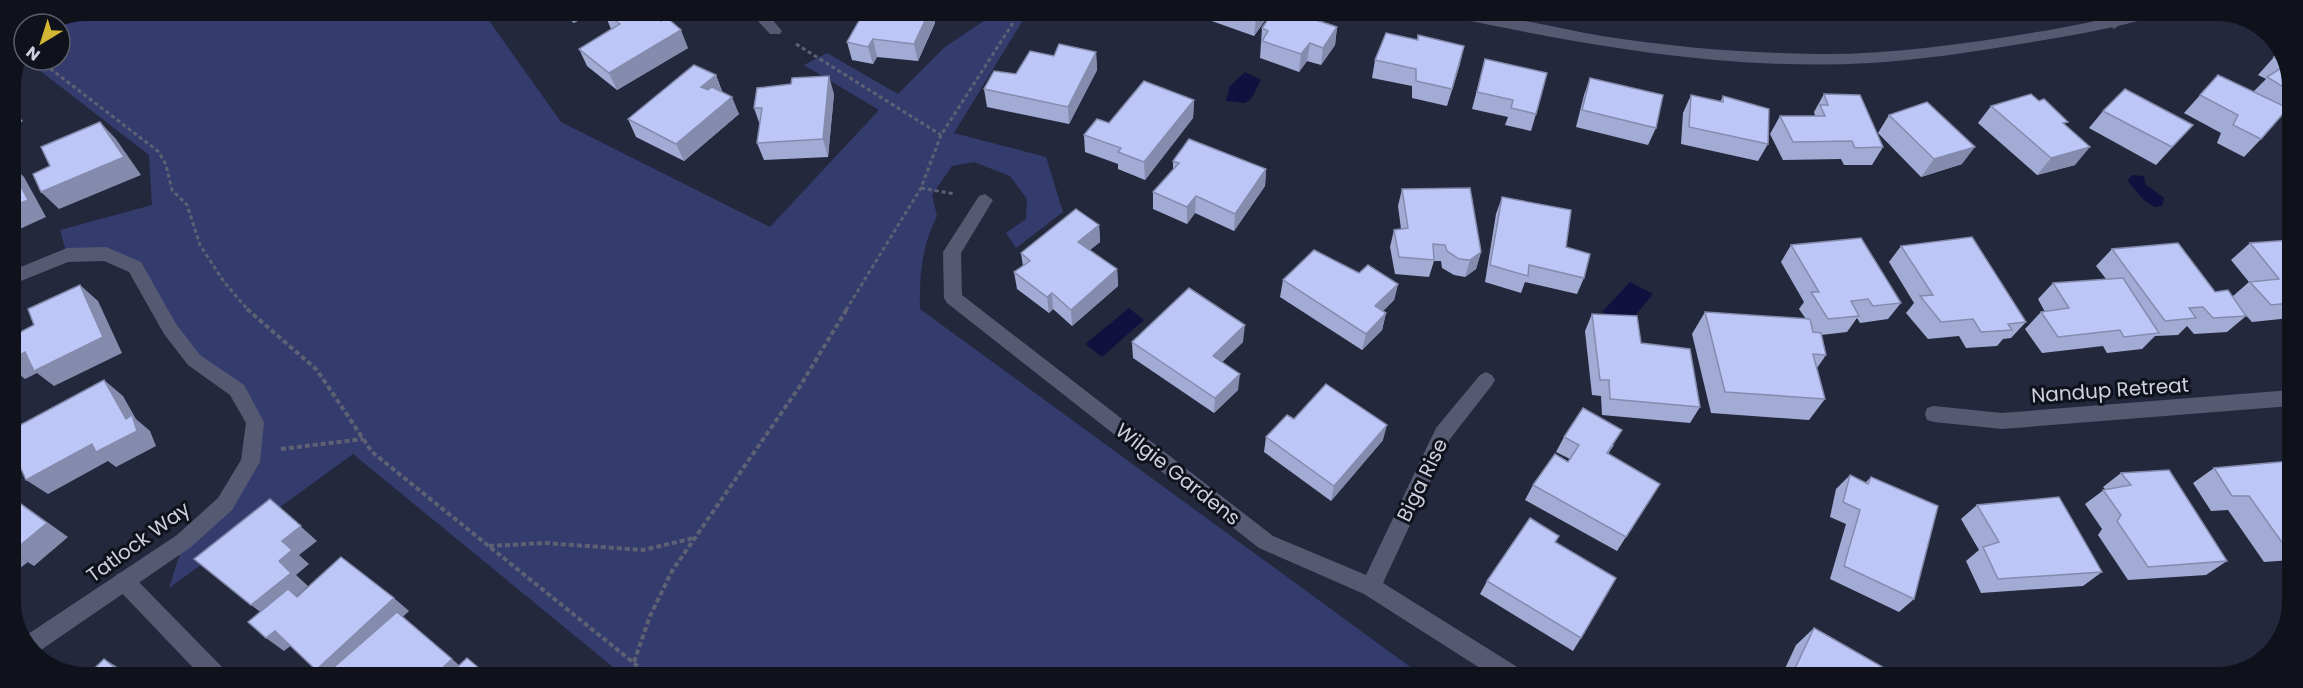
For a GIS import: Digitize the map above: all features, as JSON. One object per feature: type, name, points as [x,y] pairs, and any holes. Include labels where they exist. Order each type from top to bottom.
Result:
[{"type":"street","points":[[766,21],[775,31]]},
{"type":"street","points":[[1494,21],[1537,30],[1706,53],[1866,58],[1937,53],[2124,21]]},
{"type":"street","points":[[2110,21],[2114,24]]},
{"type":"street","name":"Wilgie Gardens","points":[[985,200],[952,252],[953,298],[1266,542],[1371,587],[1498,667]]},
{"type":"street","name":"Tatlock Way","points":[[21,274],[67,255],[106,254],[135,267],[170,329],[194,360],[237,390],[255,422],[250,462],[225,504],[184,541],[34,642]]},
{"type":"street","name":"Biga Rise","points":[[1371,587],[1443,434],[1486,380]]},
{"type":"street","name":"Nandup Retreat","points":[[1934,414],[2002,421],[2282,399]]},
{"type":"street","points":[[124,581],[207,667]]},
{"type":"path","points":[[634,662],[650,616],[672,571],[800,386],[921,188],[941,135],[1014,21]]},
{"type":"path","points":[[775,31],[941,135]]},
{"type":"path","points":[[55,72],[159,152],[166,165],[172,190],[187,205],[200,245],[224,282],[255,318],[317,370],[372,452],[640,667]]},
{"type":"path","points":[[250,462],[278,450],[363,439]]},
{"type":"path","points":[[489,546],[563,544],[635,552],[667,549],[695,538]]},
{"type":"shaded area","points":[[489,21],[561,122],[770,227],[879,110],[804,65],[827,53],[898,94],[945,47],[984,21],[1022,21],[954,133],[1046,157],[1063,212],[1016,248],[1006,233],[1026,219],[1027,199],[1010,176],[974,162],[952,166],[932,195],[937,216],[922,261],[920,309],[1410,667],[613,667],[353,454],[169,588],[184,541],[225,504],[255,422],[237,390],[194,360],[135,267],[106,254],[67,255],[60,230],[152,205],[149,155],[42,72],[72,72],[72,22]]},
{"type":"shaded area","points":[[1245,72],[1261,80],[1251,99],[1245,103],[1226,101],[1230,86]]},
{"type":"shaded area","points":[[2132,175],[2144,176],[2145,184],[2164,198],[2162,206],[2155,207],[2143,199],[2127,181]]},
{"type":"shaded area","points":[[1630,282],[1653,294],[1628,324],[1616,322],[1602,312]]},
{"type":"shaded area","points":[[1129,308],[1144,320],[1102,357],[1085,344]]},
{"type":"building","points":[[616,21],[671,21],[681,30],[609,73],[579,49],[620,24]]},
{"type":"building","points":[[859,21],[925,21],[914,44],[873,39],[868,47],[847,42]]},
{"type":"building","points":[[1267,21],[1319,21],[1337,27],[1323,48],[1310,43],[1301,54],[1262,41],[1268,31],[1262,28]]},
{"type":"building","points":[[1386,33],[1418,40],[1418,35],[1464,46],[1452,89],[1416,81],[1416,69],[1375,60]]},
{"type":"building","points":[[1059,44],[1096,52],[1068,107],[984,89],[994,71],[1016,74],[1030,51],[1054,56]]},
{"type":"building","points":[[1485,59],[1547,73],[1536,114],[1511,108],[1513,100],[1477,92]]},
{"type":"building","points":[[694,65],[716,75],[701,87],[708,90],[712,87],[732,97],[676,144],[628,119]]},
{"type":"building","points":[[2280,69],[2282,86],[2267,77]]},
{"type":"building","points":[[2218,75],[2282,105],[2282,115],[2261,139],[2233,125],[2238,115],[2200,95]]},
{"type":"building","points":[[829,76],[823,139],[757,143],[762,108],[754,108],[757,88],[791,84],[792,78]]},
{"type":"building","points":[[1590,78],[1663,95],[1656,128],[1582,110]]},
{"type":"building","points":[[1144,81],[1194,100],[1144,162],[1118,152],[1121,148],[1084,135],[1097,119],[1109,123]]},
{"type":"building","points":[[2125,89],[2193,125],[2172,147],[2103,111]]},
{"type":"building","points":[[1824,94],[1860,95],[1883,147],[1855,148],[1852,141],[1793,142],[1780,116],[1825,116],[1820,105],[1828,105]]},
{"type":"building","points":[[2031,94],[2039,101],[2044,99],[2068,122],[2063,123],[2090,147],[2051,158],[1991,106]]},
{"type":"building","points":[[1691,95],[1723,102],[1723,96],[1769,109],[1768,144],[1689,127]]},
{"type":"building","points":[[1927,102],[1975,147],[1934,159],[1889,115]]},
{"type":"building","points":[[100,122],[124,157],[41,192],[33,174],[50,166],[41,147]]},
{"type":"building","points":[[1189,139],[1266,169],[1235,214],[1196,196],[1187,207],[1153,192],[1179,163],[1173,161]]},
{"type":"building","points":[[21,187],[28,200],[21,203]]},
{"type":"building","points":[[1470,188],[1481,252],[1470,260],[1459,259],[1447,251],[1445,245],[1433,244],[1434,260],[1399,257],[1394,230],[1408,228],[1402,189]]},
{"type":"building","points":[[1502,197],[1571,210],[1566,247],[1590,254],[1584,278],[1529,265],[1528,276],[1490,265]]},
{"type":"building","points":[[1076,209],[1099,225],[1078,242],[1117,269],[1071,310],[1052,293],[1047,297],[1014,272],[1030,261],[1021,253]]},
{"type":"building","points":[[1972,237],[2026,322],[2008,324],[2012,330],[1981,332],[1973,319],[1941,322],[1920,296],[1933,295],[1901,246]]},
{"type":"building","points":[[1861,238],[1901,303],[1873,306],[1868,299],[1851,301],[1859,316],[1828,319],[1811,292],[1819,292],[1791,245]]},
{"type":"building","points":[[2282,241],[2282,304],[2271,305],[2250,282],[2279,279],[2250,243]]},
{"type":"building","points":[[2178,243],[2215,292],[2228,290],[2246,316],[2213,318],[2203,307],[2189,308],[2196,318],[2165,321],[2112,249]]},
{"type":"building","points":[[1314,250],[1359,273],[1368,265],[1398,284],[1375,306],[1386,313],[1366,334],[1283,280]]},
{"type":"building","points":[[2123,278],[2159,333],[2124,337],[2120,330],[2058,337],[2041,312],[2069,308],[2053,283]]},
{"type":"building","points":[[80,285],[103,337],[34,371],[25,352],[21,354],[21,332],[34,325],[28,309]]},
{"type":"building","points":[[1189,288],[1245,325],[1213,356],[1240,374],[1215,398],[1132,342]]},
{"type":"building","points":[[1705,312],[1810,319],[1813,332],[1821,333],[1826,355],[1813,354],[1825,399],[1725,392]]},
{"type":"building","points":[[1592,314],[1637,316],[1641,343],[1690,349],[1700,407],[1610,399],[1609,380],[1600,380]]},
{"type":"building","points":[[104,380],[126,419],[132,415],[137,431],[96,452],[92,444],[26,480],[21,469],[21,425]]},
{"type":"building","points":[[1326,384],[1387,425],[1334,486],[1266,437],[1287,415],[1294,419]]},
{"type":"building","points":[[1583,408],[1622,430],[1607,453],[1660,484],[1626,537],[1533,485],[1555,454],[1568,462],[1579,445],[1564,437]]},
{"type":"building","points":[[2282,462],[2282,542],[2249,496],[2232,496],[2214,468]]},
{"type":"building","points":[[2169,470],[2227,561],[2148,567],[2117,521],[2121,515],[2103,490],[2131,485],[2121,473]]},
{"type":"building","points":[[1850,475],[1868,484],[1871,477],[1938,506],[1914,599],[1844,566],[1860,510],[1843,502]]},
{"type":"building","points":[[2059,497],[2102,572],[1998,579],[1983,547],[1999,542],[1977,505]]},
{"type":"building","points":[[270,499],[301,526],[282,541],[292,550],[279,561],[291,573],[251,605],[194,559]]},
{"type":"building","points":[[21,504],[47,523],[21,545]]},
{"type":"building","points":[[1530,518],[1559,536],[1555,542],[1616,578],[1581,638],[1487,581]]},
{"type":"building","points":[[341,557],[394,598],[319,667],[313,667],[275,631],[266,638],[248,622],[288,589],[297,597]]},
{"type":"building","points":[[397,612],[452,659],[444,667],[334,667]]},
{"type":"building","points":[[1814,628],[1882,667],[1796,667]]},
{"type":"building","points":[[467,658],[478,667],[457,667]]},
{"type":"building","points":[[104,659],[114,667],[96,667]]}]
